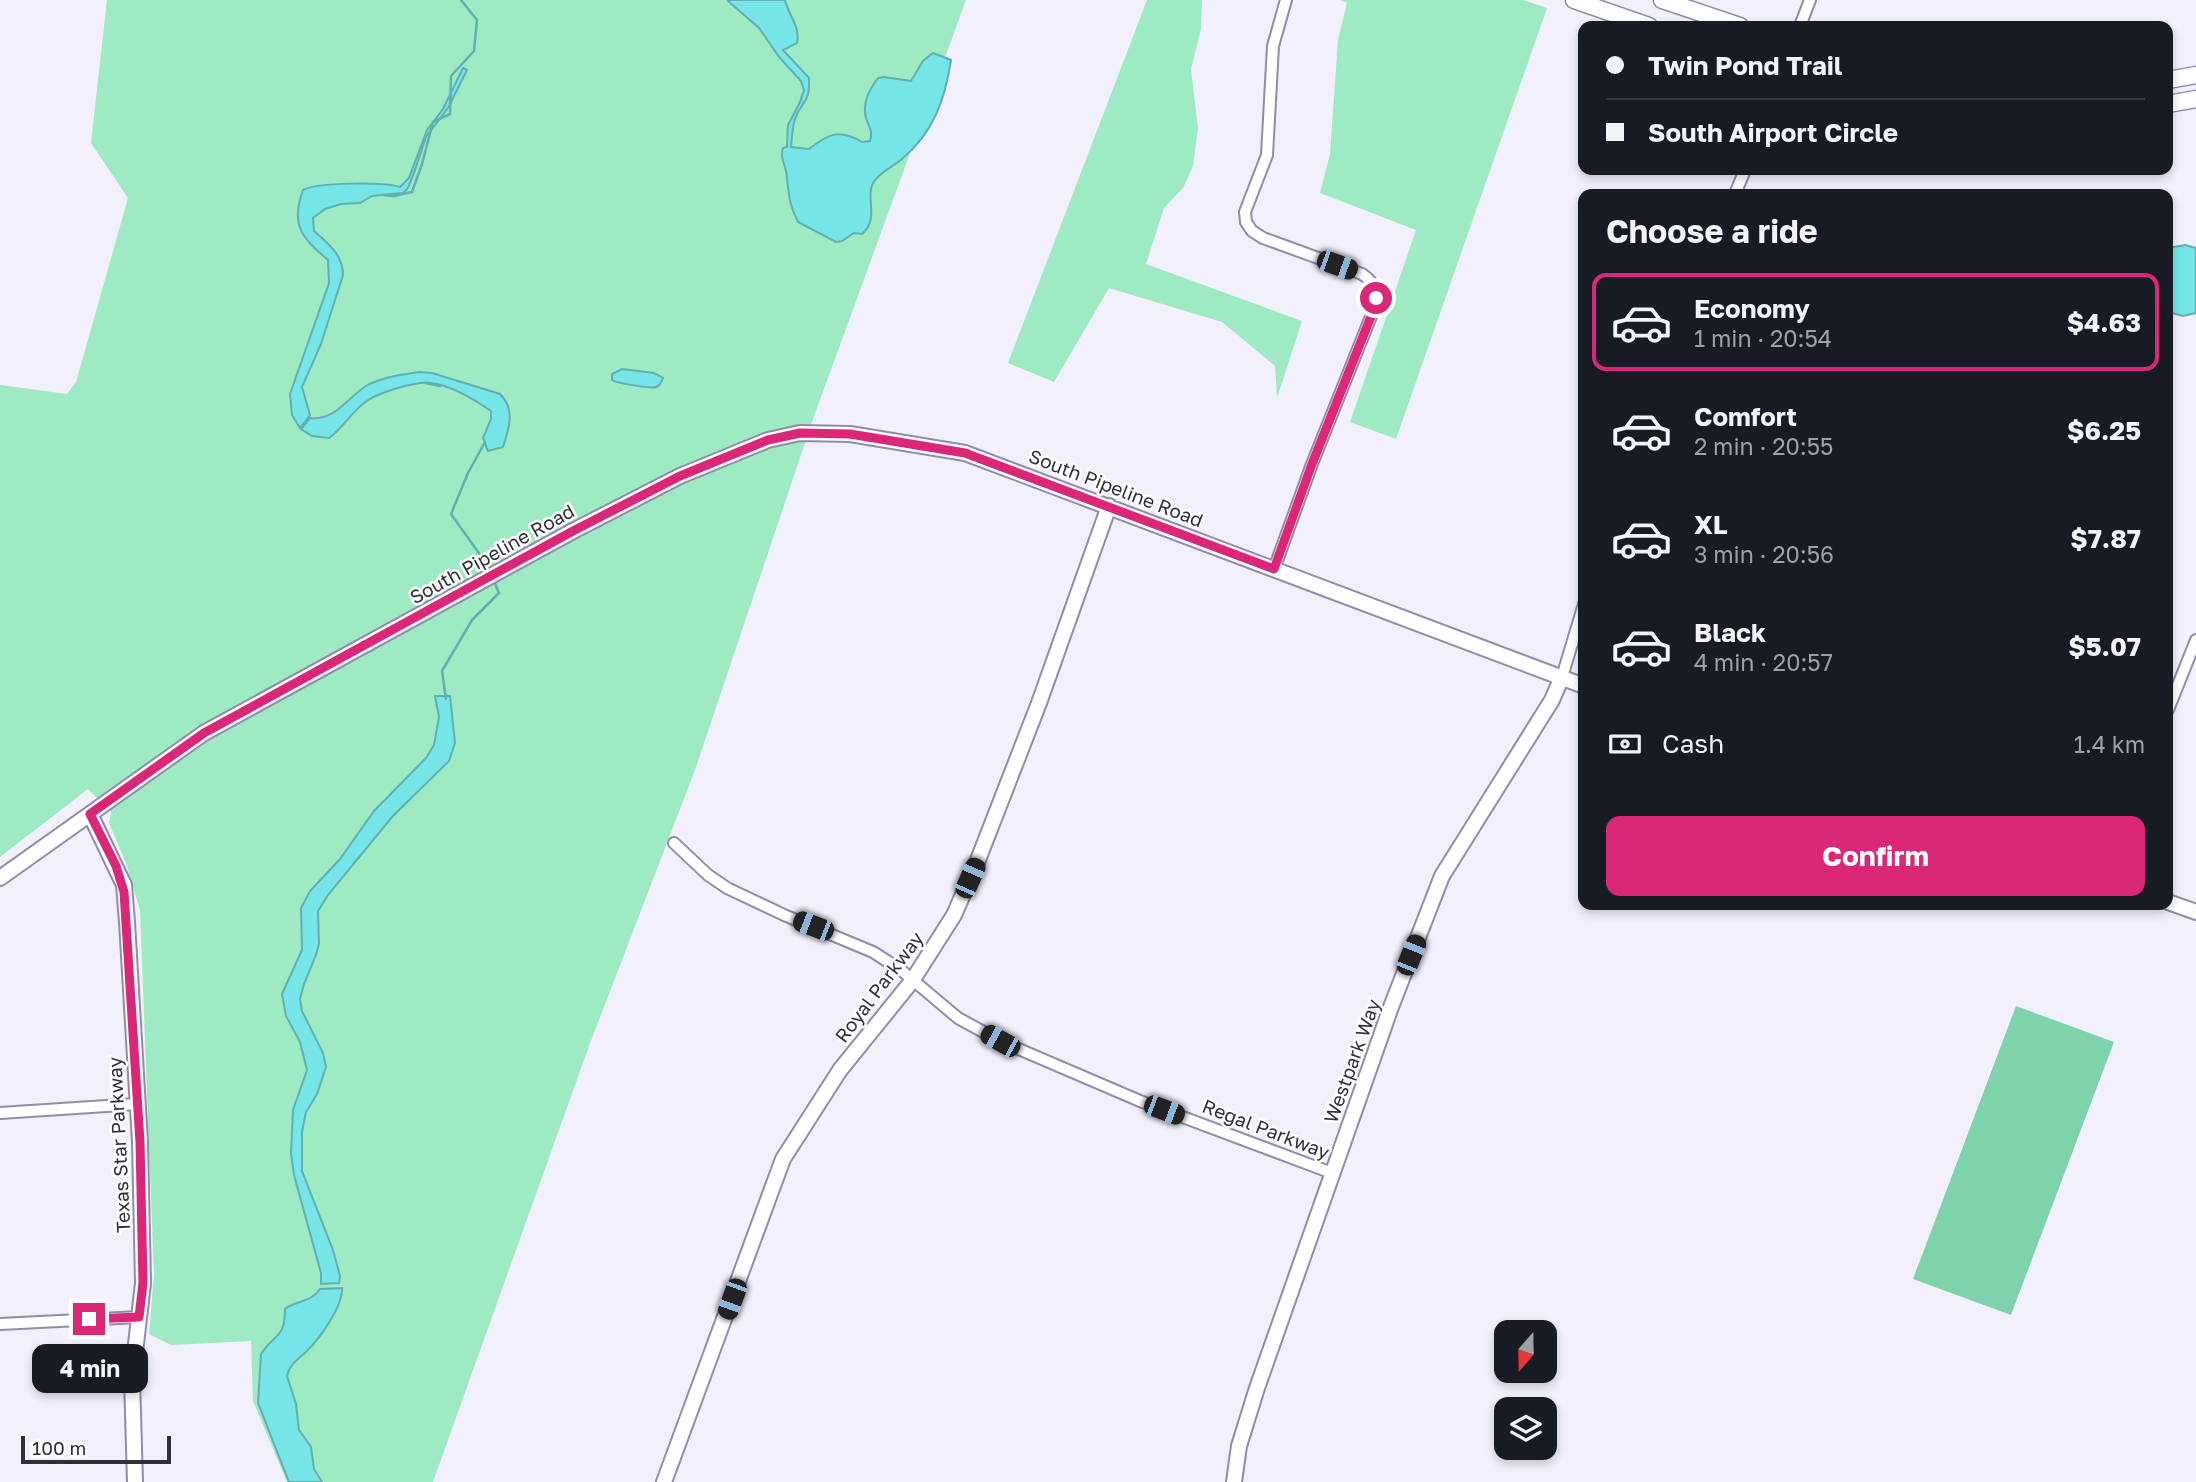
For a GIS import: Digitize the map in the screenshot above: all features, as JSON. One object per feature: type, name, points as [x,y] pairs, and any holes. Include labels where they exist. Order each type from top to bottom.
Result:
[{"type":"main road","points":[[1574,0],[1635,21]]},
{"type":"main road","points":[[1662,0],[1725,21]]},
{"type":"main road","points":[[2173,79],[2196,75]]},
{"type":"main road","points":[[2173,103],[2196,99]]},
{"type":"street","points":[[1274,569],[1376,298],[1376,288],[1371,279],[1263,238],[1252,232],[1245,222],[1245,212],[1268,155],[1273,46],[1286,0]]},
{"type":"street","points":[[1802,21],[1810,0]]},
{"type":"street","name":"South Pipeline Road","points":[[0,878],[204,733],[573,531],[680,476],[768,440],[816,432],[877,437],[965,453],[1578,683]]},
{"type":"street","name":"Royal Parkway","points":[[664,1482],[783,1160],[840,1070],[912,981],[954,915],[1039,703],[1110,506]]},
{"type":"street","points":[[1562,677],[1578,624]]},
{"type":"street","points":[[2173,698],[2196,640]]},
{"type":"street","name":"Westpark Way","points":[[1234,1482],[1239,1446],[1257,1388],[1391,1007],[1442,876],[1552,699],[1562,677]]},
{"type":"street","name":"Texas Star Parkway","points":[[90,814],[124,885],[137,1104],[143,1283],[132,1379],[135,1482]]},
{"type":"street","name":"Regal Parkway","points":[[674,843],[708,875],[727,888],[873,952],[901,970],[958,1018],[1000,1041],[1140,1101],[1332,1173]]},
{"type":"street","points":[[2173,904],[2196,912]]},
{"type":"street","points":[[0,1113],[137,1104]]},
{"type":"street","points":[[0,1324],[139,1317]]},
{"type":"green space","points":[[107,0],[966,0],[813,419],[695,770],[589,1046],[433,1482],[287,1482],[253,1401],[251,1341],[171,1345],[149,1334],[154,1274],[140,910],[126,863],[109,823],[111,812],[88,789],[0,857],[0,385],[67,394],[76,382],[128,198],[91,143]]},
{"type":"green space","points":[[1147,0],[1202,0],[1201,29],[1191,69],[1198,128],[1193,166],[1183,188],[1164,208],[1146,264],[1302,321],[1277,398],[1275,366],[1222,322],[1109,288],[1054,382],[1008,363]]},
{"type":"green space","points":[[1340,0],[1523,0],[1547,8],[1396,439],[1350,422],[1416,230],[1320,193],[1330,154],[1338,40],[1347,3]]},
{"type":"green space","points":[[2016,1006],[2114,1042],[2011,1315],[1913,1279]]},
{"type":"water","points":[[729,0],[785,0],[796,26],[797,43],[783,50],[809,78],[809,87],[807,98],[794,122],[791,147],[809,149],[829,136],[841,134],[862,142],[870,141],[871,132],[865,107],[869,92],[878,78],[911,81],[923,61],[933,53],[951,60],[941,102],[930,127],[913,149],[873,183],[870,222],[862,234],[854,233],[836,242],[798,222],[791,203],[782,154],[783,148],[787,147],[788,125],[804,90],[801,81],[779,57],[759,28]]},
{"type":"water","points":[[463,68],[467,70],[448,108],[426,137],[408,188],[403,193],[372,196],[360,203],[341,204],[325,209],[313,218],[314,231],[338,255],[343,275],[321,344],[302,387],[310,415],[300,428],[292,415],[290,394],[329,283],[328,260],[311,245],[298,222],[303,190],[322,185],[351,184],[400,187],[409,178],[427,130],[443,109]]},
{"type":"water","points":[[2185,245],[2196,248],[2196,313],[2183,316],[2173,313],[2173,247]]},
{"type":"water","points":[[622,369],[654,373],[663,378],[656,387],[612,380],[612,374]]},
{"type":"water","points":[[419,372],[432,373],[500,394],[510,413],[503,447],[488,451],[483,438],[491,419],[491,411],[454,390],[431,383],[406,386],[370,399],[329,438],[312,436],[301,429],[310,418],[327,416],[372,383]]},
{"type":"water","points":[[435,696],[450,696],[455,743],[449,761],[392,817],[328,895],[318,911],[319,944],[300,999],[302,1011],[323,1053],[326,1067],[317,1094],[306,1112],[302,1132],[302,1171],[333,1250],[340,1276],[339,1283],[321,1284],[321,1273],[294,1175],[291,1154],[293,1110],[307,1070],[300,1042],[286,1016],[282,994],[302,950],[301,908],[310,891],[340,859],[374,811],[426,758],[434,745],[439,717]]},
{"type":"water","points":[[342,1288],[339,1304],[330,1321],[293,1364],[287,1376],[296,1404],[299,1430],[311,1447],[314,1469],[322,1482],[289,1482],[258,1403],[261,1354],[281,1331],[285,1309],[312,1297],[320,1289]]},
{"type":"waterway","points":[[383,195],[394,196],[412,192],[433,122],[450,114],[451,76],[474,51],[477,20],[461,0]]},
{"type":"waterway","points":[[426,383],[440,386]]},
{"type":"waterway","points":[[485,442],[468,473],[451,514],[488,570]]},
{"type":"waterway","points":[[446,699],[442,671],[472,620],[499,593],[493,579]]},
{"type":"route","points":[[89,1319],[139,1317],[143,1283],[140,1142],[124,885],[90,814],[204,733],[573,531],[680,476],[768,440],[800,433],[850,434],[912,442],[965,453],[1274,569],[1376,298]]}]
